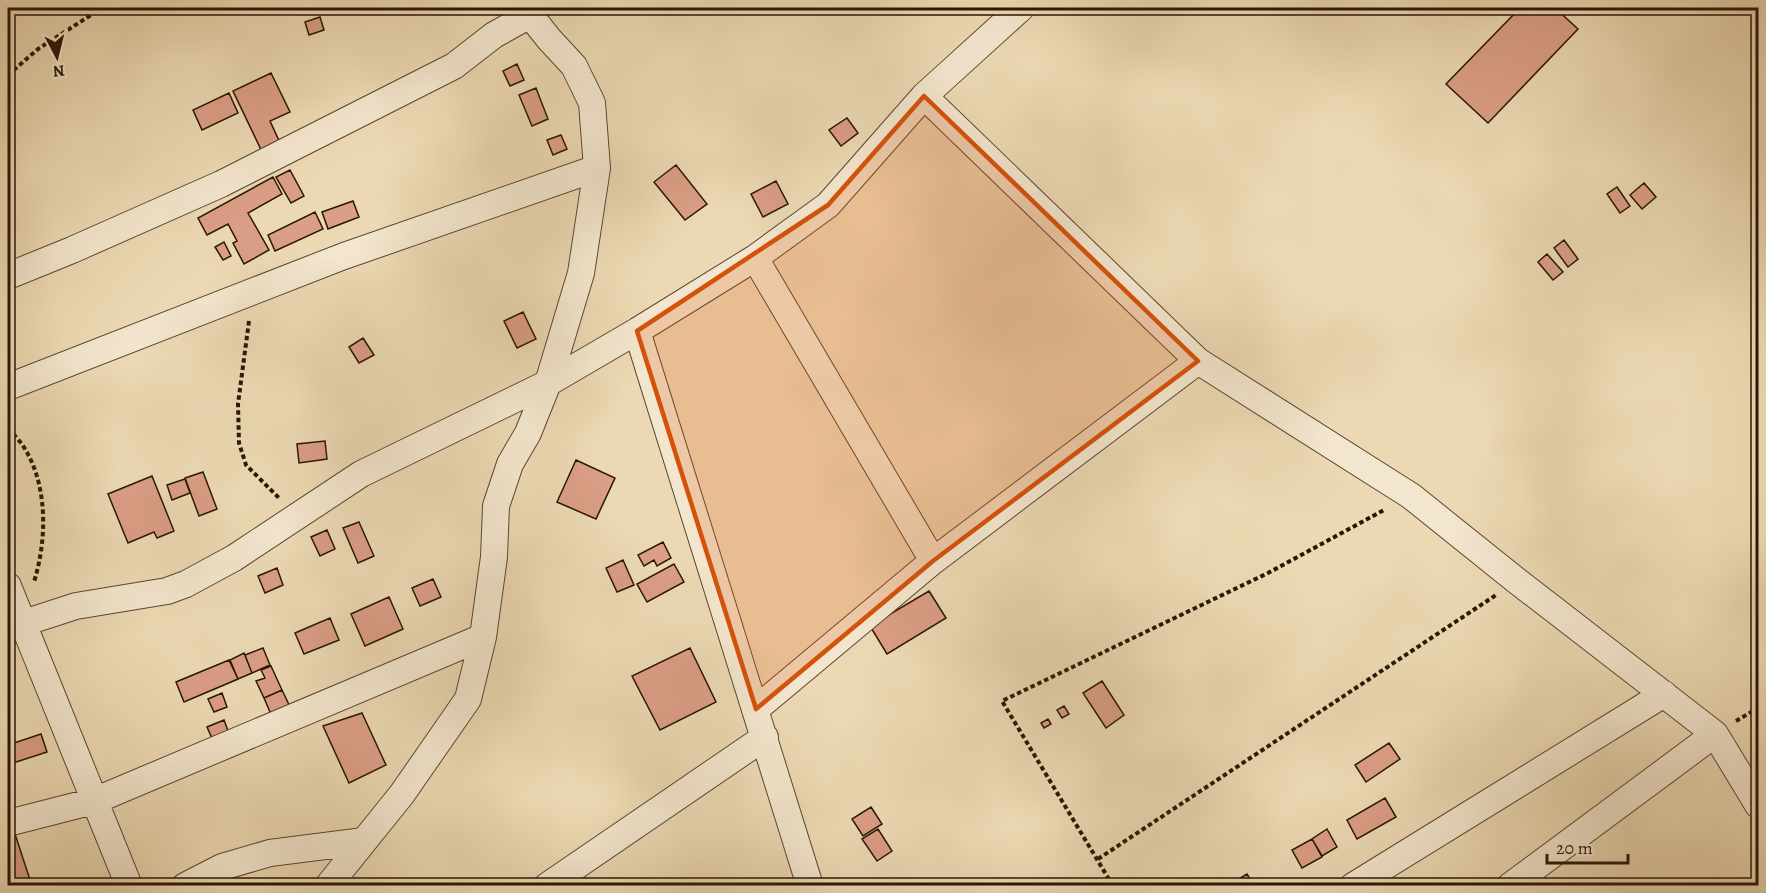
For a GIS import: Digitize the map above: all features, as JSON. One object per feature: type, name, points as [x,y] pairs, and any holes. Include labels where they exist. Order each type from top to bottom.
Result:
[{"type":"street","points":[[15,625],[76,606],[168,591],[186,584],[234,558],[360,474],[548,383],[637,331],[755,258],[828,205],[924,96],[1021,8]]},
{"type":"street","points":[[8,276],[232,179],[454,66],[530,11],[549,39],[574,66],[592,103],[597,168],[581,273],[548,383],[528,434],[510,464],[496,506],[494,557],[483,637],[468,699],[402,794],[328,885]]},
{"type":"street","points":[[924,96],[1198,361],[1411,496],[1516,581],[1715,734],[1758,805]]},
{"type":"street","points":[[8,387],[344,256],[597,168]]},
{"type":"street","points":[[755,258],[933,561]]},
{"type":"street","points":[[637,331],[810,885]]},
{"type":"street","points":[[756,709],[933,561],[1198,361]]},
{"type":"street","points":[[8,585],[15,625],[129,885]]},
{"type":"street","points":[[8,823],[94,801],[483,637]]},
{"type":"street","points":[[1353,885],[1664,694]]},
{"type":"street","points":[[1510,885],[1715,734]]},
{"type":"street","points":[[548,885],[765,737]]},
{"type":"street","points":[[185,885],[222,867],[270,853],[364,841]]},
{"type":"path","points":[[8,75],[38,49],[102,8]]},
{"type":"path","points":[[253,292],[238,404],[239,443],[246,465],[267,484],[296,517]]},
{"type":"path","points":[[8,429],[24,447],[30,459],[42,504],[40,564],[15,625]]},
{"type":"path","points":[[1113,885],[1002,701],[1268,573],[1411,496]]},
{"type":"path","points":[[1098,859],[1516,581]]},
{"type":"highlighted area","points":[[924,96],[1198,361],[933,561],[756,709],[637,331],[828,205]]},
{"type":"building","points":[[321,8],[339,8],[323,13]]},
{"type":"building","points":[[1520,8],[1555,8],[1578,29],[1488,123],[1446,84]]},
{"type":"building","points":[[320,17],[324,30],[309,35],[305,22]]},
{"type":"building","points":[[517,64],[524,80],[510,86],[503,71]]},
{"type":"building","points":[[271,73],[290,112],[270,121],[281,145],[263,154],[233,91]]},
{"type":"building","points":[[536,88],[548,119],[532,126],[519,95]]},
{"type":"building","points":[[229,93],[238,113],[202,130],[193,110]]},
{"type":"building","points":[[847,118],[858,133],[841,146],[829,130]]},
{"type":"building","points":[[561,135],[567,149],[553,155],[547,140]]},
{"type":"building","points":[[676,165],[707,204],[685,220],[654,182]]},
{"type":"building","points":[[290,170],[304,196],[291,203],[276,177]]},
{"type":"building","points":[[273,177],[282,194],[248,213],[269,250],[244,264],[233,243],[237,241],[228,224],[207,235],[198,218]]},
{"type":"building","points":[[776,181],[788,204],[763,217],[751,194]]},
{"type":"building","points":[[1644,183],[1656,197],[1642,209],[1630,195]]},
{"type":"building","points":[[1617,187],[1630,206],[1620,213],[1607,194]]},
{"type":"building","points":[[353,201],[359,217],[328,229],[322,212]]},
{"type":"building","points":[[315,212],[323,229],[275,251],[268,235]]},
{"type":"building","points":[[1564,240],[1578,259],[1568,267],[1554,248]]},
{"type":"building","points":[[224,242],[231,256],[223,260],[215,247]]},
{"type":"building","points":[[1547,254],[1563,272],[1553,280],[1538,262]]},
{"type":"building","points":[[523,312],[536,339],[517,348],[504,321]]},
{"type":"building","points":[[363,338],[374,355],[359,363],[349,347]]},
{"type":"building","points":[[325,441],[327,459],[299,463],[297,444]]},
{"type":"building","points":[[576,460],[615,478],[596,519],[557,502]]},
{"type":"building","points":[[203,472],[217,509],[199,516],[185,478]]},
{"type":"building","points":[[152,476],[174,531],[157,538],[154,532],[128,543],[108,494]]},
{"type":"building","points":[[185,479],[190,493],[172,500],[167,485]]},
{"type":"building","points":[[359,522],[374,556],[358,563],[343,528]]},
{"type":"building","points":[[327,530],[335,549],[320,556],[311,537]]},
{"type":"building","points":[[663,542],[671,558],[657,566],[654,560],[644,566],[638,555]]},
{"type":"building","points":[[623,560],[634,585],[617,592],[606,568]]},
{"type":"building","points":[[674,564],[684,582],[647,602],[637,584]]},
{"type":"building","points":[[277,568],[283,585],[265,593],[258,576]]},
{"type":"building","points":[[433,579],[441,597],[420,606],[412,588]]},
{"type":"building","points":[[929,591],[946,618],[887,654],[870,626]]},
{"type":"building","points":[[389,597],[403,629],[365,646],[351,614]]},
{"type":"building","points":[[330,618],[339,640],[304,654],[295,633]]},
{"type":"building","points":[[263,648],[270,665],[252,673],[245,655]]},
{"type":"building","points":[[690,648],[716,702],[660,730],[632,676]]},
{"type":"building","points":[[244,653],[252,673],[238,679],[230,660]]},
{"type":"building","points":[[229,660],[238,679],[184,702],[176,682]]},
{"type":"building","points":[[271,666],[282,690],[264,698],[256,681],[265,678],[261,670]]},
{"type":"building","points":[[1102,681],[1124,715],[1106,728],[1083,693]]},
{"type":"building","points":[[282,690],[292,711],[273,719],[264,698]]},
{"type":"building","points":[[222,693],[227,707],[214,712],[208,699]]},
{"type":"building","points":[[1064,706],[1069,714],[1062,718],[1057,710]]},
{"type":"building","points":[[362,713],[386,765],[349,783],[323,726]]},
{"type":"building","points":[[1048,719],[1051,724],[1044,728],[1041,723]]},
{"type":"building","points":[[224,720],[230,736],[214,743],[207,727]]},
{"type":"building","points":[[41,734],[47,752],[10,764],[8,745]]},
{"type":"building","points":[[1389,743],[1400,759],[1366,782],[1355,765]]},
{"type":"building","points":[[1385,798],[1396,817],[1357,839],[1347,820]]},
{"type":"building","points":[[871,807],[882,824],[863,836],[852,819]]},
{"type":"building","points":[[878,829],[892,851],[877,861],[862,839]]},
{"type":"building","points":[[1327,829],[1337,847],[1322,856],[1312,839]]},
{"type":"building","points":[[15,834],[32,886],[8,886],[8,836]]},
{"type":"building","points":[[1312,839],[1322,857],[1302,868],[1292,850]]},
{"type":"building","points":[[1247,874],[1254,886],[1234,886],[1232,883]]}]
